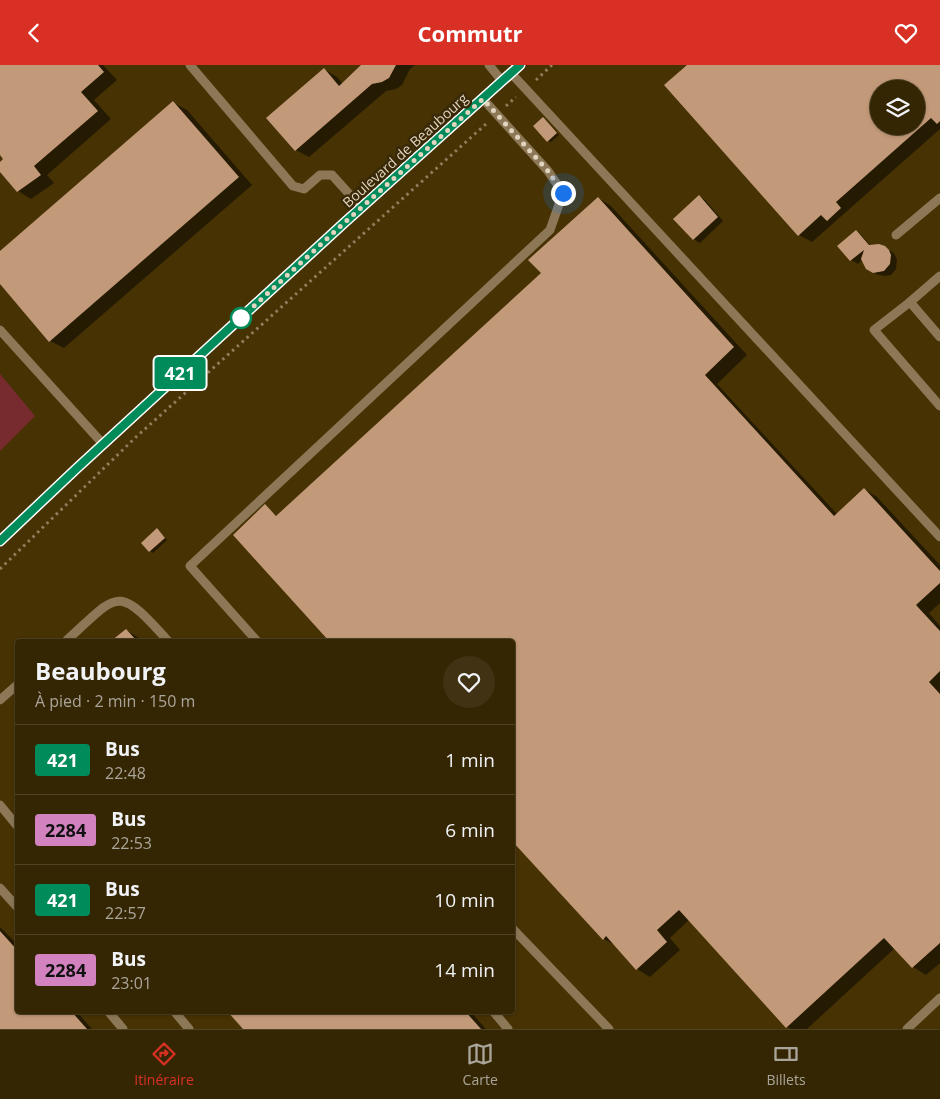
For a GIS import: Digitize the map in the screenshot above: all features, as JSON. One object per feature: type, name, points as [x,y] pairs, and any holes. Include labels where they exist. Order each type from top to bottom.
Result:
[{"type":"main road","name":"Boulevard de Beaubourg","points":[[0,541],[361,207],[520,65]]},
{"type":"lane","points":[[190,65],[293,186],[304,189],[320,175],[332,175],[361,207]]},
{"type":"lane","points":[[489,65],[502,81]]},
{"type":"lane","points":[[512,73],[940,537]]},
{"type":"lane","points":[[255,639],[190,566],[550,230],[563,193],[548,171],[483,99]]},
{"type":"lane","points":[[896,235],[940,198]]},
{"type":"lane","points":[[940,276],[874,330],[940,406]]},
{"type":"lane","points":[[910,302],[940,337]]},
{"type":"lane","points":[[0,329],[103,444]]},
{"type":"lane","points":[[68,639],[100,609],[112,601],[120,600],[130,603],[166,639]]},
{"type":"lane","points":[[0,699],[15,686]]},
{"type":"lane","points":[[0,805],[15,823]]},
{"type":"lane","points":[[0,888],[15,905]]},
{"type":"lane","points":[[515,931],[609,1029]]},
{"type":"lane","points":[[907,1029],[940,998]]},
{"type":"lane","points":[[110,1014],[123,1029]]},
{"type":"lane","points":[[176,1014],[189,1029]]},
{"type":"lane","points":[[496,1014],[508,1029]]},
{"type":"path","points":[[0,569],[136,437],[552,65]]},
{"type":"shaded area","points":[[0,374],[35,416],[0,451]]},
{"type":"building","points":[[0,65],[98,65],[104,72],[81,92],[98,111],[34,166],[41,175],[17,192],[0,172],[0,162],[3,159],[0,155]]},
{"type":"building","points":[[361,65],[396,65],[389,78],[372,84],[295,151],[266,118],[324,68],[339,86]]},
{"type":"building","points":[[687,65],[940,65],[940,121],[937,124],[931,118],[925,123],[925,80],[870,80],[870,135],[912,135],[836,202],[841,208],[827,221],[821,215],[798,236],[664,85]]},
{"type":"building","points":[[173,101],[239,177],[49,342],[0,284],[0,251]]},
{"type":"building","points":[[543,117],[557,133],[547,142],[533,126]]},
{"type":"building","points":[[699,195],[718,217],[693,240],[673,219]]},
{"type":"building","points":[[598,197],[734,347],[705,375],[834,516],[864,488],[940,571],[940,583],[916,605],[940,631],[940,671],[929,682],[940,694],[940,943],[912,968],[884,938],[786,1028],[679,910],[657,930],[667,942],[636,970],[606,936],[603,940],[515,844],[515,639],[327,639],[233,535],[265,504],[276,516],[541,273],[528,260]]},
{"type":"building","points":[[856,230],[869,245],[879,244],[889,250],[891,255],[890,264],[884,271],[873,273],[866,269],[861,259],[864,250],[850,261],[837,246]]},
{"type":"building","points":[[157,528],[165,538],[149,552],[141,543]]},
{"type":"building","points":[[126,629],[135,639],[114,639]]},
{"type":"building","points":[[0,931],[15,948],[15,1014],[74,1014],[87,1029],[0,1029]]},
{"type":"building","points":[[230,1014],[468,1014],[481,1029],[243,1029]]},
{"type":"bus line","name":"421","points":[[0,541],[344,223],[520,65]]},
{"type":"route","points":[[241,318],[483,99],[548,171],[563,193]]}]
